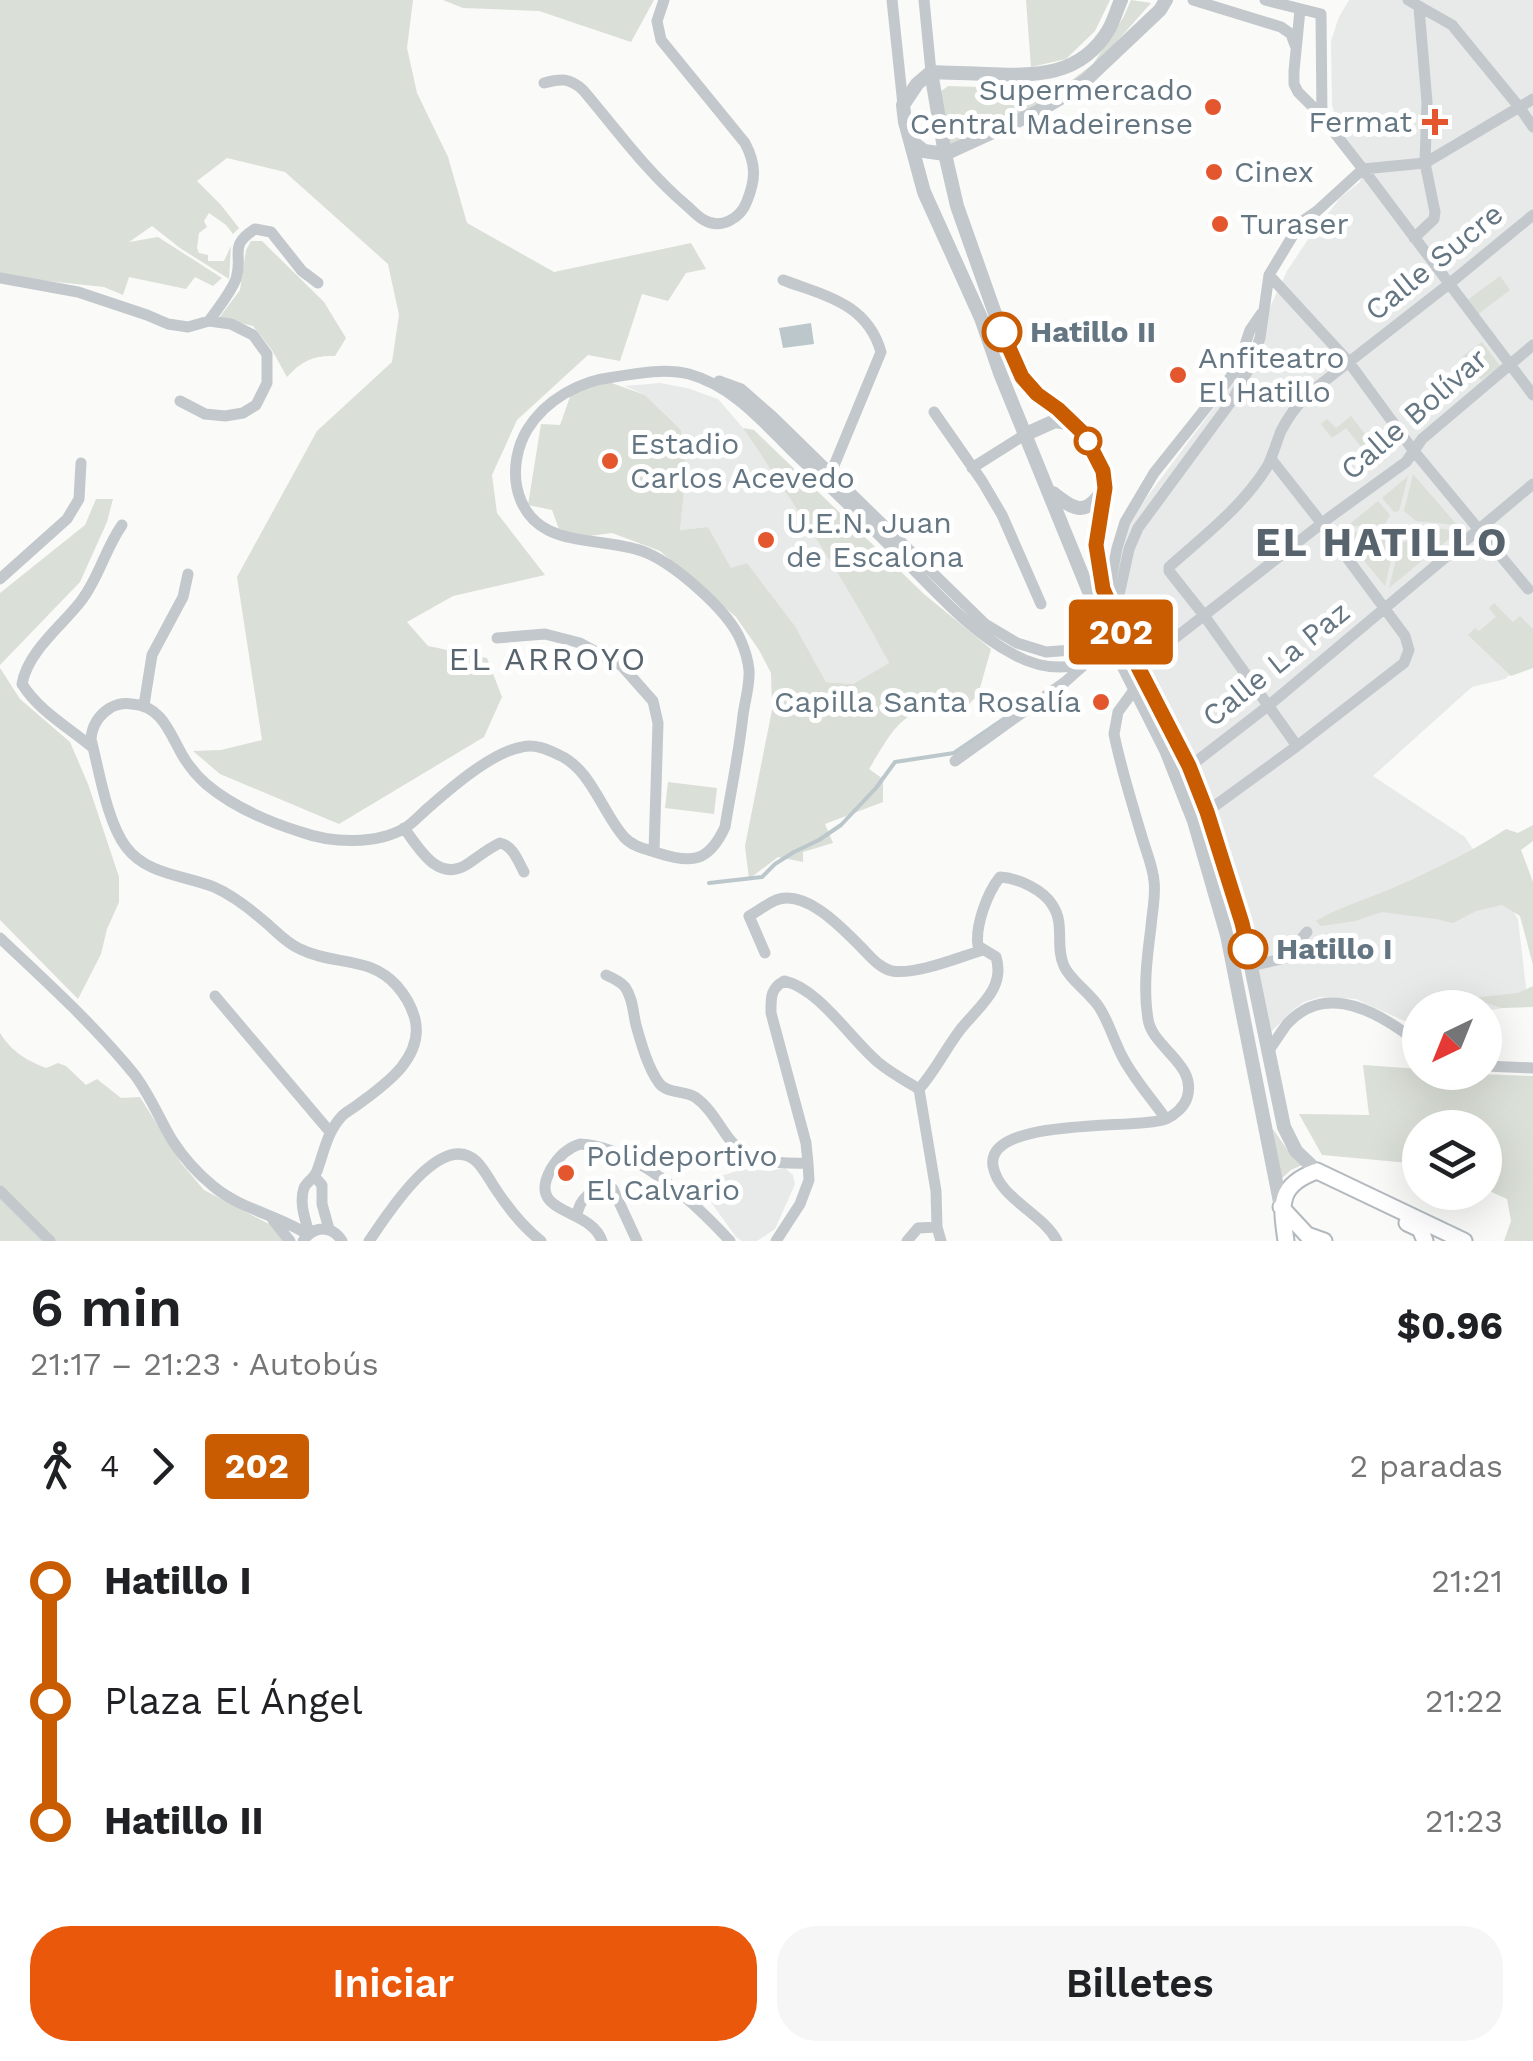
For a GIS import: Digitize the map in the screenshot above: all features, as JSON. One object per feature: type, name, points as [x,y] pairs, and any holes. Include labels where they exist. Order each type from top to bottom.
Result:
[{"type":"main road","points":[[1286,1241],[1282,1208],[1285,1194],[1294,1182],[1317,1171]]},
{"type":"main road","points":[[1317,1171],[1347,1192],[1420,1230],[1425,1241]]},
{"type":"main road","points":[[1317,1171],[1464,1241]]},
{"type":"main road","points":[[1282,1208],[1307,1235],[1324,1241]]},
{"type":"street","points":[[544,83],[561,78],[574,81],[662,184],[705,221],[719,224],[740,215],[754,182],[753,158],[661,40],[657,21],[664,0]]},
{"type":"street","points":[[892,0],[903,105],[924,192],[1108,619],[1138,667],[1189,766],[1242,923],[1284,1127],[1296,1151],[1317,1171]]},
{"type":"street","points":[[924,0],[945,154],[957,206],[990,303],[1022,377],[1084,434],[1103,471],[1105,488],[1096,545],[1107,601]]},
{"type":"street","points":[[903,105],[917,84],[932,72],[1031,75],[1060,70],[1082,59],[1100,41],[1121,0]]},
{"type":"street","points":[[910,140],[924,152],[945,154],[1036,112],[1073,90],[1160,10],[1166,0]]},
{"type":"street","points":[[1193,0],[1281,27],[1292,34],[1296,48]]},
{"type":"street","points":[[1265,0],[1320,14]]},
{"type":"street","points":[[1322,117],[1320,14],[1331,0]]},
{"type":"street","points":[[1413,4],[1452,25],[1533,127]]},
{"type":"street","points":[[1413,4],[1427,102],[1425,162],[1435,216],[1414,238]]},
{"type":"street","points":[[1300,10],[1294,84],[1298,92],[1363,169],[1533,395]]},
{"type":"street","points":[[828,479],[969,611],[1006,638],[1037,651],[1055,653],[1086,644],[1108,619],[1138,528],[1233,399],[1249,368],[1260,338],[1269,275],[1301,222],[1363,169],[1425,162],[1533,99]]},
{"type":"street","points":[[951,181],[955,164],[966,146]]},
{"type":"street","points":[[934,216],[948,219],[957,206]]},
{"type":"street","name":"Calle Sucre","points":[[1203,614],[1169,567],[1247,495],[1271,460],[1282,430],[1299,403],[1533,215]]},
{"type":"street","points":[[209,321],[237,275],[242,238],[256,229],[271,232],[318,284]]},
{"type":"street","points":[[1269,275],[1348,362],[1413,450],[1528,589]]},
{"type":"street","points":[[0,278],[78,292],[168,324],[232,324],[253,335],[267,354],[267,384],[256,405],[243,413],[205,414],[180,401]]},
{"type":"street","points":[[783,280],[848,305],[868,322],[881,352],[828,479]]},
{"type":"street","points":[[306,1236],[302,1198],[306,1184],[315,1177],[330,1132],[343,1114],[394,1075],[410,1055],[416,1022],[402,992],[374,968],[297,948],[232,897],[158,870],[134,856],[111,818],[93,748],[92,729],[108,709],[129,703],[144,705],[168,725],[184,759],[211,788],[269,820],[313,836],[334,840],[380,837],[404,828],[475,772],[505,752],[526,746],[545,748],[568,759],[631,844],[677,859],[693,860],[707,854],[725,827],[749,687],[749,670],[740,638],[718,608],[653,556],[614,543],[573,540],[545,528],[524,508],[516,482],[520,448],[531,425],[552,403],[591,380],[650,372],[685,373],[741,390],[773,417],[966,622],[1012,654],[1039,665],[1063,667],[1095,660],[1107,646],[1107,601],[1125,522],[1154,474],[1236,369],[1250,330],[1262,312]]},
{"type":"street","name":"Calle Bolívar","points":[[1138,667],[1406,462],[1422,439],[1533,345]]},
{"type":"street","points":[[934,412],[1002,515],[1041,604]]},
{"type":"street","points":[[972,468],[1054,421],[1075,424]]},
{"type":"street","points":[[1194,821],[1404,663],[1409,650],[1405,636],[1271,460]]},
{"type":"street","points":[[0,580],[67,519],[79,499],[81,462]]},
{"type":"street","name":"Calle La Paz","points":[[1189,766],[1268,706],[1533,484]]},
{"type":"street","points":[[1049,489],[1078,509],[1091,506],[1105,488]]},
{"type":"street","points":[[93,748],[47,714],[28,694],[22,684],[23,675],[89,589],[122,525]]},
{"type":"street","points":[[144,705],[152,656],[183,597],[188,574]]},
{"type":"street","points":[[1203,614],[1298,746]]},
{"type":"street","points":[[498,638],[544,634],[580,643],[622,666],[653,701],[658,724],[654,852]]},
{"type":"street","points":[[1108,638],[1166,750],[1194,821],[1227,935],[1282,1208]]},
{"type":"street","points":[[956,761],[1086,663]]},
{"type":"street","points":[[1056,1241],[1051,1230],[1002,1184],[994,1170],[997,1151],[1023,1134],[1166,1119],[1180,1110],[1188,1092],[1184,1070],[1155,1037],[1148,1020],[1154,880],[1114,734],[1118,712],[1134,690]]},
{"type":"street","points":[[404,828],[441,869],[456,870],[500,843],[507,844],[524,872]]},
{"type":"street","points":[[920,1089],[956,1034],[984,1005],[993,989],[999,966],[996,956],[978,946],[976,939],[988,899],[1000,877],[1023,883],[1048,899],[1059,918],[1066,972],[1097,1004],[1122,1057],[1166,1119]]},
{"type":"street","points":[[765,954],[749,916],[780,898],[800,901],[825,912],[873,960],[894,972],[984,950]]},
{"type":"street","points":[[1251,966],[1285,958],[1307,932]]},
{"type":"street","points":[[0,938],[76,1011],[132,1073],[193,1168],[216,1189],[306,1236]]},
{"type":"street","points":[[606,975],[616,979],[629,993],[647,1059],[660,1084],[697,1098],[731,1143],[754,1158],[769,1163],[808,1163]]},
{"type":"street","points":[[776,1241],[800,1204],[808,1180],[806,1143],[771,1013],[771,995],[784,980],[796,984],[821,1005],[879,1063],[920,1089],[941,1241]]},
{"type":"street","points":[[215,996],[330,1132]]},
{"type":"street","points":[[1269,1050],[1288,1023],[1304,1010],[1321,1004],[1369,1010],[1402,1030]]},
{"type":"street","points":[[1502,1067],[1533,1068]]},
{"type":"street","points":[[602,1241],[594,1227],[548,1201],[549,1172],[561,1155],[574,1146],[589,1144],[629,1159],[684,1197],[730,1241]]},
{"type":"street","points":[[369,1241],[409,1186],[430,1165],[459,1154],[480,1164],[508,1208],[541,1241]]},
{"type":"street","points":[[315,1177],[322,1184],[322,1204],[329,1229]]},
{"type":"street","points":[[577,1216],[584,1198],[607,1186],[637,1241]]},
{"type":"street","points":[[0,1191],[50,1241]]},
{"type":"street","points":[[270,1216],[290,1241]]},
{"type":"street","points":[[907,1241],[918,1228],[937,1227]]},
{"type":"street","points":[[306,1236],[322,1228],[336,1233],[342,1241]]},
{"type":"street","points":[[1286,1241],[1307,1235]]},
{"type":"shaded area","points":[[0,0],[413,0],[407,48],[417,93],[448,157],[467,223],[554,272],[691,243],[706,269],[686,273],[668,301],[642,294],[620,361],[588,355],[517,420],[492,475],[497,513],[545,575],[453,596],[407,622],[428,646],[487,658],[502,697],[484,737],[339,824],[220,774],[193,751],[221,750],[262,740],[237,577],[317,431],[392,362],[399,315],[388,264],[285,172],[227,158],[197,181],[239,228],[233,234],[209,213],[197,248],[199,253],[208,255],[208,261],[224,261],[231,246],[229,279],[152,226],[129,242],[158,237],[222,278],[213,286],[195,277],[186,289],[129,277],[123,295],[104,287],[0,276]]},
{"type":"shaded area","points":[[443,0],[654,0],[631,42],[539,11],[463,8]]},
{"type":"shaded area","points":[[1026,0],[1110,0],[1095,31],[1066,59],[1031,67]]},
{"type":"shaded area","points":[[1131,0],[1151,3],[1097,64],[1050,101],[948,147],[940,92],[948,86],[1046,89],[1072,80],[1093,64]]},
{"type":"shaded area","points":[[1349,0],[1533,0],[1533,656],[1505,679],[1472,687],[1373,776],[1465,837],[1518,919],[1528,1004],[1502,1008],[1502,990],[1402,990],[1402,1020],[1356,999],[1320,997],[1293,1010],[1265,1038],[1217,835],[1109,604],[1123,534],[1237,377],[1287,271],[1311,235],[1341,197],[1360,182],[1365,162],[1338,128],[1332,105],[1331,41]]},
{"type":"shaded area","points":[[251,241],[262,241],[324,302],[346,338],[335,356],[308,360],[287,377],[253,326],[219,318],[240,290]]},
{"type":"shaded area","points":[[1500,276],[1510,290],[1477,315],[1466,301]]},
{"type":"shaded area","points":[[811,323],[814,344],[783,348],[779,328]]},
{"type":"shaded area","points":[[1482,342],[1500,366],[1481,380],[1463,356]]},
{"type":"shaded area","points":[[606,381],[645,395],[681,430],[686,471],[680,530],[708,527],[731,568],[747,563],[795,626],[826,682],[853,684],[889,663],[838,573],[743,428],[754,430],[924,594],[991,649],[978,695],[962,711],[956,698],[923,709],[903,721],[869,769],[883,779],[883,802],[825,824],[833,843],[803,852],[803,862],[778,857],[749,879],[745,846],[772,710],[771,673],[736,617],[660,551],[612,533],[581,537],[559,529],[552,510],[528,505],[541,424],[560,425],[571,394]]},
{"type":"shaded area","name":"U.E.N. Juan de Escalona","points":[[660,383],[718,399],[743,428],[825,549],[889,663],[853,684],[826,682],[795,626],[747,563],[731,569],[708,527],[680,530],[686,471],[681,430],[645,395],[625,386]]},
{"type":"shaded area","points":[[1351,416],[1375,447],[1367,454],[1346,428],[1332,438],[1321,424],[1327,419],[1336,428]]},
{"type":"shaded area","points":[[1413,474],[1457,525],[1416,521],[1404,511]]},
{"type":"shaded area","points":[[1408,476],[1399,511],[1394,512],[1382,498]]},
{"type":"shaded area","points":[[96,499],[113,499],[80,582],[0,665],[0,593],[85,525]]},
{"type":"shaded area","points":[[1378,501],[1390,515],[1385,524],[1346,527]]},
{"type":"shaded area","points":[[1417,526],[1459,531],[1429,555],[1414,536]]},
{"type":"shaded area","points":[[1385,530],[1395,542],[1385,586],[1342,534]]},
{"type":"shaded area","points":[[1410,540],[1424,559],[1389,588],[1400,543]]},
{"type":"shaded area","points":[[1494,603],[1513,622],[1520,616],[1533,629],[1533,668],[1511,676],[1468,635],[1496,617],[1489,608]]},
{"type":"shaded area","points":[[0,668],[20,699],[70,742],[119,877],[119,902],[101,954],[78,999],[0,920]]},
{"type":"shaded area","points":[[668,782],[717,788],[714,814],[665,808]]},
{"type":"shaded area","points":[[1533,825],[1533,841],[1521,850],[1533,882],[1533,965],[1520,916],[1502,905],[1476,911],[1453,923],[1382,912],[1321,926],[1316,921],[1429,872],[1506,829],[1518,833]]},
{"type":"shaded area","points":[[1533,986],[1533,1007],[1502,1008],[1502,995]]},
{"type":"shaded area","points":[[0,1033],[15,1050],[39,1065],[46,1068],[58,1063],[86,1085],[97,1079],[121,1098],[140,1097],[181,1163],[204,1190],[269,1224],[286,1241],[0,1241]]},
{"type":"shaded area","points":[[1363,1065],[1402,1068],[1402,1090],[1502,1090],[1502,1075],[1533,1076],[1533,1241],[1504,1241],[1511,1221],[1507,1199],[1502,1197],[1502,1110],[1402,1110],[1402,1162],[1322,1155],[1299,1114],[1369,1115]]},
{"type":"shaded area","points":[[1273,1129],[1302,1165],[1280,1180]]},
{"type":"shaded area","points":[[785,1168],[793,1175],[795,1184],[775,1229],[757,1241],[736,1237],[703,1191],[711,1179],[744,1169]]},
{"type":"waterway","points":[[709,883],[762,877],[775,864],[841,825],[895,762],[954,753],[1024,705]]},
{"type":"bus line","name":"202","points":[[1002,332],[1028,386],[1084,434],[1103,471],[1105,488],[1096,545],[1103,589],[1189,766],[1207,812],[1248,949]]},
{"type":"place","name":"Supermercado Central Madeirense","points":[[1213,107]]},
{"type":"place","name":"Fermat","points":[[1435,122]]},
{"type":"place","name":"Cinex","points":[[1214,172]]},
{"type":"place","name":"Turaser","points":[[1220,224]]},
{"type":"place","name":"Hatillo II","points":[[1002,332]]},
{"type":"place","name":"Anfiteatro El Hatillo","points":[[1178,375]]},
{"type":"place","name":"Estadio Carlos Acevedo","points":[[610,461]]},
{"type":"place","name":"U.E.N. Juan de Escalona","points":[[766,540]]},
{"type":"place","name":"Capilla Santa Rosalía","points":[[1101,702]]},
{"type":"place","name":"Hatillo I","points":[[1248,949]]},
{"type":"place","name":"Polideportivo El Calvario","points":[[566,1173]]},
{"type":"district","name":"EL HATILLO","points":[[1382,542]]},
{"type":"district","name":"EL ARROYO","points":[[548,659]]}]
